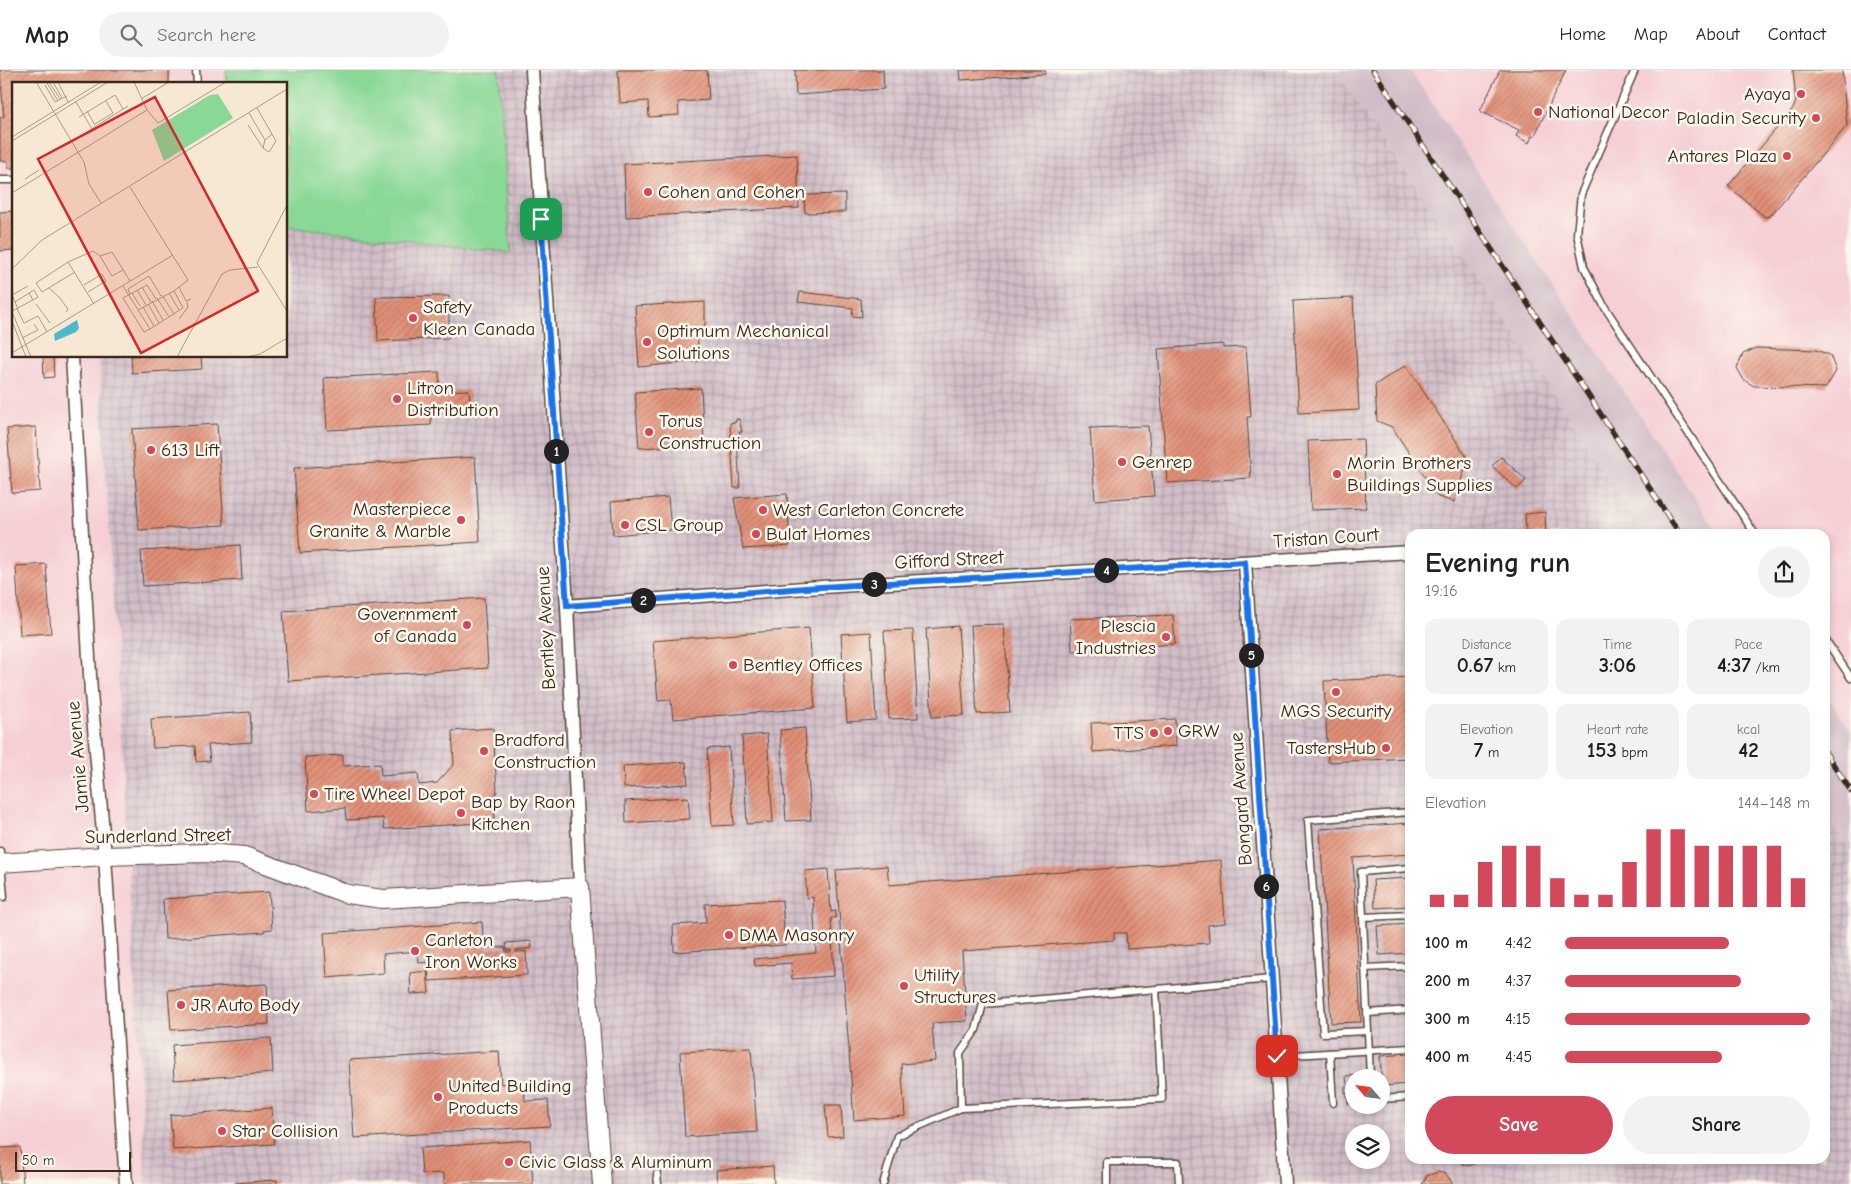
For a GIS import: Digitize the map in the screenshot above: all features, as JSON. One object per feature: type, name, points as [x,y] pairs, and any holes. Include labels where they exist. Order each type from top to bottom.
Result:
[{"type":"street","name":"Bentley Avenue","points":[[532,70],[567,606],[580,888],[602,1184]]},
{"type":"street","name":"Jamie Avenue","points":[[72,358],[91,693],[105,856],[126,1184]]},
{"type":"street","name":"Tristan Court","points":[[1245,562],[1405,552]]},
{"type":"street","name":"Gifford Street","points":[[567,606],[805,588],[1245,562]]},
{"type":"street","name":"Bongard Avenue","points":[[1245,562],[1285,1184]]},
{"type":"street","name":"Sunderland Street","points":[[0,859],[205,853],[244,856],[347,894],[383,899],[580,888]]},
{"type":"lane","points":[[1635,70],[1581,194],[1576,234],[1584,268],[1604,306],[1752,529]]},
{"type":"lane","points":[[1830,646],[1851,678]]},
{"type":"lane","points":[[1368,1031],[1323,1033],[1308,820],[1405,812]]},
{"type":"lane","points":[[0,859],[4,897]]},
{"type":"lane","points":[[1370,1069],[1362,872],[1405,868]]},
{"type":"lane","points":[[1364,917],[1405,915]]},
{"type":"lane","points":[[1366,968],[1405,966]]},
{"type":"lane","points":[[961,1108],[960,1053],[976,1030],[984,1004],[1272,979]]},
{"type":"lane","points":[[883,1184],[897,1136],[961,1108],[1162,1099],[1156,989]]},
{"type":"lane","points":[[1368,1013],[1405,1010]]},
{"type":"lane","points":[[1277,1056],[1405,1048]]},
{"type":"lane","points":[[1330,1054],[1333,1103]]},
{"type":"lane","points":[[1390,1098],[1405,1097]]},
{"type":"lane","points":[[1107,1184],[1106,1162],[1178,1162],[1179,1184]]},
{"type":"lane","points":[[658,1174],[658,1184]]},
{"type":"shaded area","points":[[0,70],[225,70],[226,82],[12,82],[12,358],[99,358],[146,1184],[0,1184]]},
{"type":"shaded area","points":[[225,70],[1335,70],[1469,262],[1642,529],[1405,529],[1405,1164],[1830,1164],[1830,820],[1851,852],[1851,1184],[146,1184],[99,358],[288,358],[288,82],[226,82]]},
{"type":"shaded area","points":[[1335,70],[1410,70],[1716,529],[1642,529],[1469,262]]},
{"type":"shaded area","points":[[1410,70],[1851,70],[1851,731],[1830,700],[1830,529],[1716,529]]},
{"type":"shaded area","points":[[1830,700],[1851,731],[1851,852],[1830,820]]},
{"type":"green space","points":[[226,70],[499,70],[511,253],[288,226],[288,82],[227,82]]},
{"type":"building","points":[[0,70],[169,70],[169,82],[12,82],[12,168],[8,168],[8,161],[0,161],[0,117],[4,117]]},
{"type":"building","points":[[618,70],[707,70],[709,100],[678,102],[679,115],[649,117],[648,101],[620,103]]},
{"type":"building","points":[[795,70],[883,70],[884,89],[796,95]]},
{"type":"building","points":[[960,70],[1045,70],[1045,74],[961,80]]},
{"type":"building","points":[[1500,70],[1566,70],[1534,137],[1532,136],[1529,143],[1516,136],[1519,130],[1480,111]]},
{"type":"building","name":"Antares Plaza","points":[[1793,70],[1842,70],[1847,126],[1770,216],[1765,217],[1728,186],[1793,109],[1796,101]]},
{"type":"building","points":[[797,155],[799,208],[626,217],[624,164]]},
{"type":"building","points":[[845,194],[845,212],[805,213],[804,195]]},
{"type":"building","points":[[12,211],[12,250],[0,251],[0,212]]},
{"type":"building","points":[[800,292],[861,299],[862,317],[852,316],[853,308],[798,302]]},
{"type":"building","name":"Safety Kleen Canada","points":[[449,296],[449,338],[378,341],[376,297]]},
{"type":"building","points":[[1353,298],[1359,410],[1299,413],[1293,301]]},
{"type":"building","points":[[705,302],[705,331],[697,331],[699,361],[639,367],[635,306]]},
{"type":"building","points":[[1223,344],[1223,348],[1246,347],[1251,417],[1247,417],[1251,478],[1167,483],[1158,349]]},
{"type":"building","points":[[1756,348],[1816,350],[1830,355],[1836,371],[1826,388],[1754,386],[1744,380],[1737,368],[1743,354]]},
{"type":"building","points":[[43,358],[53,358],[54,377],[44,378]]},
{"type":"building","points":[[131,358],[201,358],[202,369],[132,373]]},
{"type":"building","points":[[1406,365],[1468,459],[1454,502],[1438,497],[1392,427],[1377,421],[1375,385]]},
{"type":"building","name":"Litron Distribution","points":[[439,372],[440,391],[469,390],[470,406],[431,408],[431,425],[327,430],[324,378]]},
{"type":"building","points":[[701,388],[704,444],[639,448],[635,392]]},
{"type":"building","points":[[736,419],[739,419],[742,432],[739,432],[741,438],[737,438],[740,488],[734,488],[730,423],[736,422]]},
{"type":"building","points":[[217,424],[224,525],[139,530],[132,429]]},
{"type":"building","name":"Genrep","points":[[1148,426],[1154,496],[1095,500],[1090,428]]},
{"type":"building","points":[[36,427],[40,491],[12,493],[7,429]]},
{"type":"building","name":"Morin Brothers Buildings Supplies","points":[[1363,439],[1366,508],[1311,510],[1308,441]]},
{"type":"building","points":[[475,457],[480,542],[300,553],[294,468]]},
{"type":"building","points":[[1501,457],[1526,480],[1517,489],[1492,466]]},
{"type":"building","points":[[787,494],[790,546],[743,549],[734,498]]},
{"type":"building","points":[[668,497],[671,530],[613,535],[611,502]]},
{"type":"building","points":[[1545,512],[1546,529],[1526,529],[1525,514]]},
{"type":"building","points":[[240,545],[242,580],[143,586],[141,551]]},
{"type":"building","points":[[46,564],[51,633],[20,635],[16,566]]},
{"type":"building","points":[[484,598],[488,668],[288,681],[283,611]]},
{"type":"building","points":[[1173,615],[1175,644],[1072,651],[1070,619]]},
{"type":"building","points":[[1004,624],[1010,712],[977,714],[971,625]]},
{"type":"building","points":[[958,626],[964,715],[932,717],[926,629]]},
{"type":"building","name":"Bentley Offices","points":[[809,628],[815,708],[673,719],[671,700],[658,701],[653,641]]},
{"type":"building","points":[[913,630],[918,718],[889,719],[884,631]]},
{"type":"building","points":[[871,632],[876,720],[847,722],[841,634]]},
{"type":"building","points":[[1405,677],[1405,758],[1328,762],[1324,681]]},
{"type":"building","points":[[250,712],[252,742],[208,745],[210,761],[196,762],[195,746],[153,748],[151,719]]},
{"type":"building","points":[[1175,719],[1176,746],[1093,752],[1091,723]]},
{"type":"building","points":[[493,728],[497,792],[494,796],[495,822],[384,829],[383,818],[346,820],[345,808],[308,811],[305,757],[343,755],[343,766],[380,764],[381,776],[418,773],[419,785],[437,783],[454,764],[452,731]]},
{"type":"building","points":[[805,728],[811,820],[786,821],[780,730]]},
{"type":"building","points":[[767,734],[773,822],[747,824],[742,736]]},
{"type":"building","points":[[729,747],[734,825],[712,826],[707,749]]},
{"type":"building","points":[[686,762],[688,784],[624,788],[623,766]]},
{"type":"building","points":[[688,797],[690,819],[626,823],[625,801]]},
{"type":"building","points":[[1405,823],[1405,854],[1353,858],[1361,1022],[1331,1023],[1320,829]]},
{"type":"building","name":"Utility Structures","points":[[1221,860],[1225,923],[1208,925],[1209,943],[1127,949],[1126,933],[1114,933],[1114,940],[962,951],[967,1021],[932,1023],[935,1061],[901,1064],[905,1116],[854,1120],[836,870],[887,866],[889,885]]},
{"type":"building","points":[[828,869],[831,912],[836,911],[836,918],[831,918],[834,976],[792,979],[791,963],[755,966],[754,959],[816,953],[813,897],[807,898],[805,871]]},
{"type":"building","points":[[1405,878],[1405,906],[1375,908],[1373,880]]},
{"type":"building","points":[[269,892],[272,929],[264,930],[264,932],[165,939],[163,899]]},
{"type":"building","name":"DMA Masonry","points":[[782,900],[785,945],[674,952],[673,925],[706,923],[705,904]]},
{"type":"building","name":"Carleton Iron Works","points":[[482,922],[484,948],[505,947],[506,952],[511,952],[511,950],[507,950],[506,943],[531,941],[532,948],[516,950],[516,952],[526,951],[527,975],[429,981],[428,962],[419,963],[418,951],[383,954],[384,973],[327,978],[324,933]]},
{"type":"building","points":[[1405,924],[1405,953],[1379,955],[1377,926]]},
{"type":"building","points":[[427,971],[429,993],[411,994],[410,973]]},
{"type":"building","points":[[267,984],[269,1024],[171,1030],[168,990]]},
{"type":"building","points":[[271,1038],[273,1073],[174,1080],[172,1045]]},
{"type":"building","points":[[751,1048],[757,1132],[685,1137],[680,1052]]},
{"type":"building","name":"United Building Products","points":[[499,1051],[501,1084],[524,1083],[525,1101],[548,1100],[550,1126],[354,1138],[349,1060]]},
{"type":"building","points":[[1405,1054],[1405,1084],[1390,1085],[1390,1069],[1381,1069],[1380,1056]]},
{"type":"building","points":[[825,1105],[841,1105],[843,1136],[828,1137]]},
{"type":"building","name":"Star Collision","points":[[272,1108],[274,1144],[173,1150],[170,1115]]},
{"type":"building","points":[[530,1140],[533,1184],[444,1184],[444,1173],[422,1174],[420,1148]]},
{"type":"building","points":[[20,1147],[23,1184],[0,1184],[0,1148]]},
{"type":"building","points":[[773,1166],[774,1184],[717,1184],[716,1170]]},
{"type":"building","points":[[1438,1172],[1446,1174],[1453,1184],[1422,1184],[1427,1176]]},
{"type":"building","points":[[277,1180],[277,1184],[235,1184],[235,1183]]},
{"type":"railway","points":[[1373,70],[1677,529]]},
{"type":"railway","points":[[1830,760],[1851,791]]},
{"type":"place","name":"Ayaya","points":[[1801,94]]},
{"type":"place","name":"National Decor","points":[[1538,112]]},
{"type":"place","name":"Paladin Security","points":[[1816,118]]},
{"type":"place","name":"Antares Plaza","points":[[1787,156]]},
{"type":"place","name":"Cohen and Cohen","points":[[648,192]]},
{"type":"place","name":"Safety Kleen Canada","points":[[413,318]]},
{"type":"place","name":"Optimum Mechanical Solutions","points":[[647,342]]},
{"type":"place","name":"Litron Distribution","points":[[397,399]]},
{"type":"place","name":"Torus Construction","points":[[649,432]]},
{"type":"place","name":"613 Lift","points":[[151,450]]},
{"type":"place","name":"Genrep","points":[[1122,462]]},
{"type":"place","name":"Morin Brothers Buildings Supplies","points":[[1337,474]]},
{"type":"place","name":"West Carleton Concrete","points":[[763,510]]},
{"type":"place","name":"Masterpiece Granite & Marble","points":[[461,520]]},
{"type":"place","name":"CSL Group","points":[[625,525]]},
{"type":"place","name":"Bulat Homes","points":[[756,534]]},
{"type":"place","name":"Government of Canada","points":[[467,625]]},
{"type":"place","name":"Plescia Industries","points":[[1166,637]]},
{"type":"place","name":"Bentley Offices","points":[[733,665]]},
{"type":"place","name":"MGS Security","points":[[1336,692]]},
{"type":"place","name":"GRW","points":[[1168,731]]},
{"type":"place","name":"TTS","points":[[1154,733]]},
{"type":"place","name":"TastersHub","points":[[1386,748]]},
{"type":"place","name":"Bradford Construction","points":[[484,751]]},
{"type":"place","name":"Tire Wheel Depot","points":[[314,794]]},
{"type":"place","name":"Bap by Raon Kitchen","points":[[461,813]]},
{"type":"place","name":"DMA Masonry","points":[[729,935]]},
{"type":"place","name":"Carleton Iron Works","points":[[415,951]]},
{"type":"place","name":"Utility Structures","points":[[904,986]]},
{"type":"place","name":"JR Auto Body","points":[[181,1005]]},
{"type":"place","name":"United Building Products","points":[[438,1097]]},
{"type":"place","name":"Star Collision","points":[[222,1131]]},
{"type":"place","name":"Civic Glass & Aluminum","points":[[509,1162]]},
{"type":"route","points":[[541,219],[567,606],[805,588],[1245,562],[1277,1056]]}]
